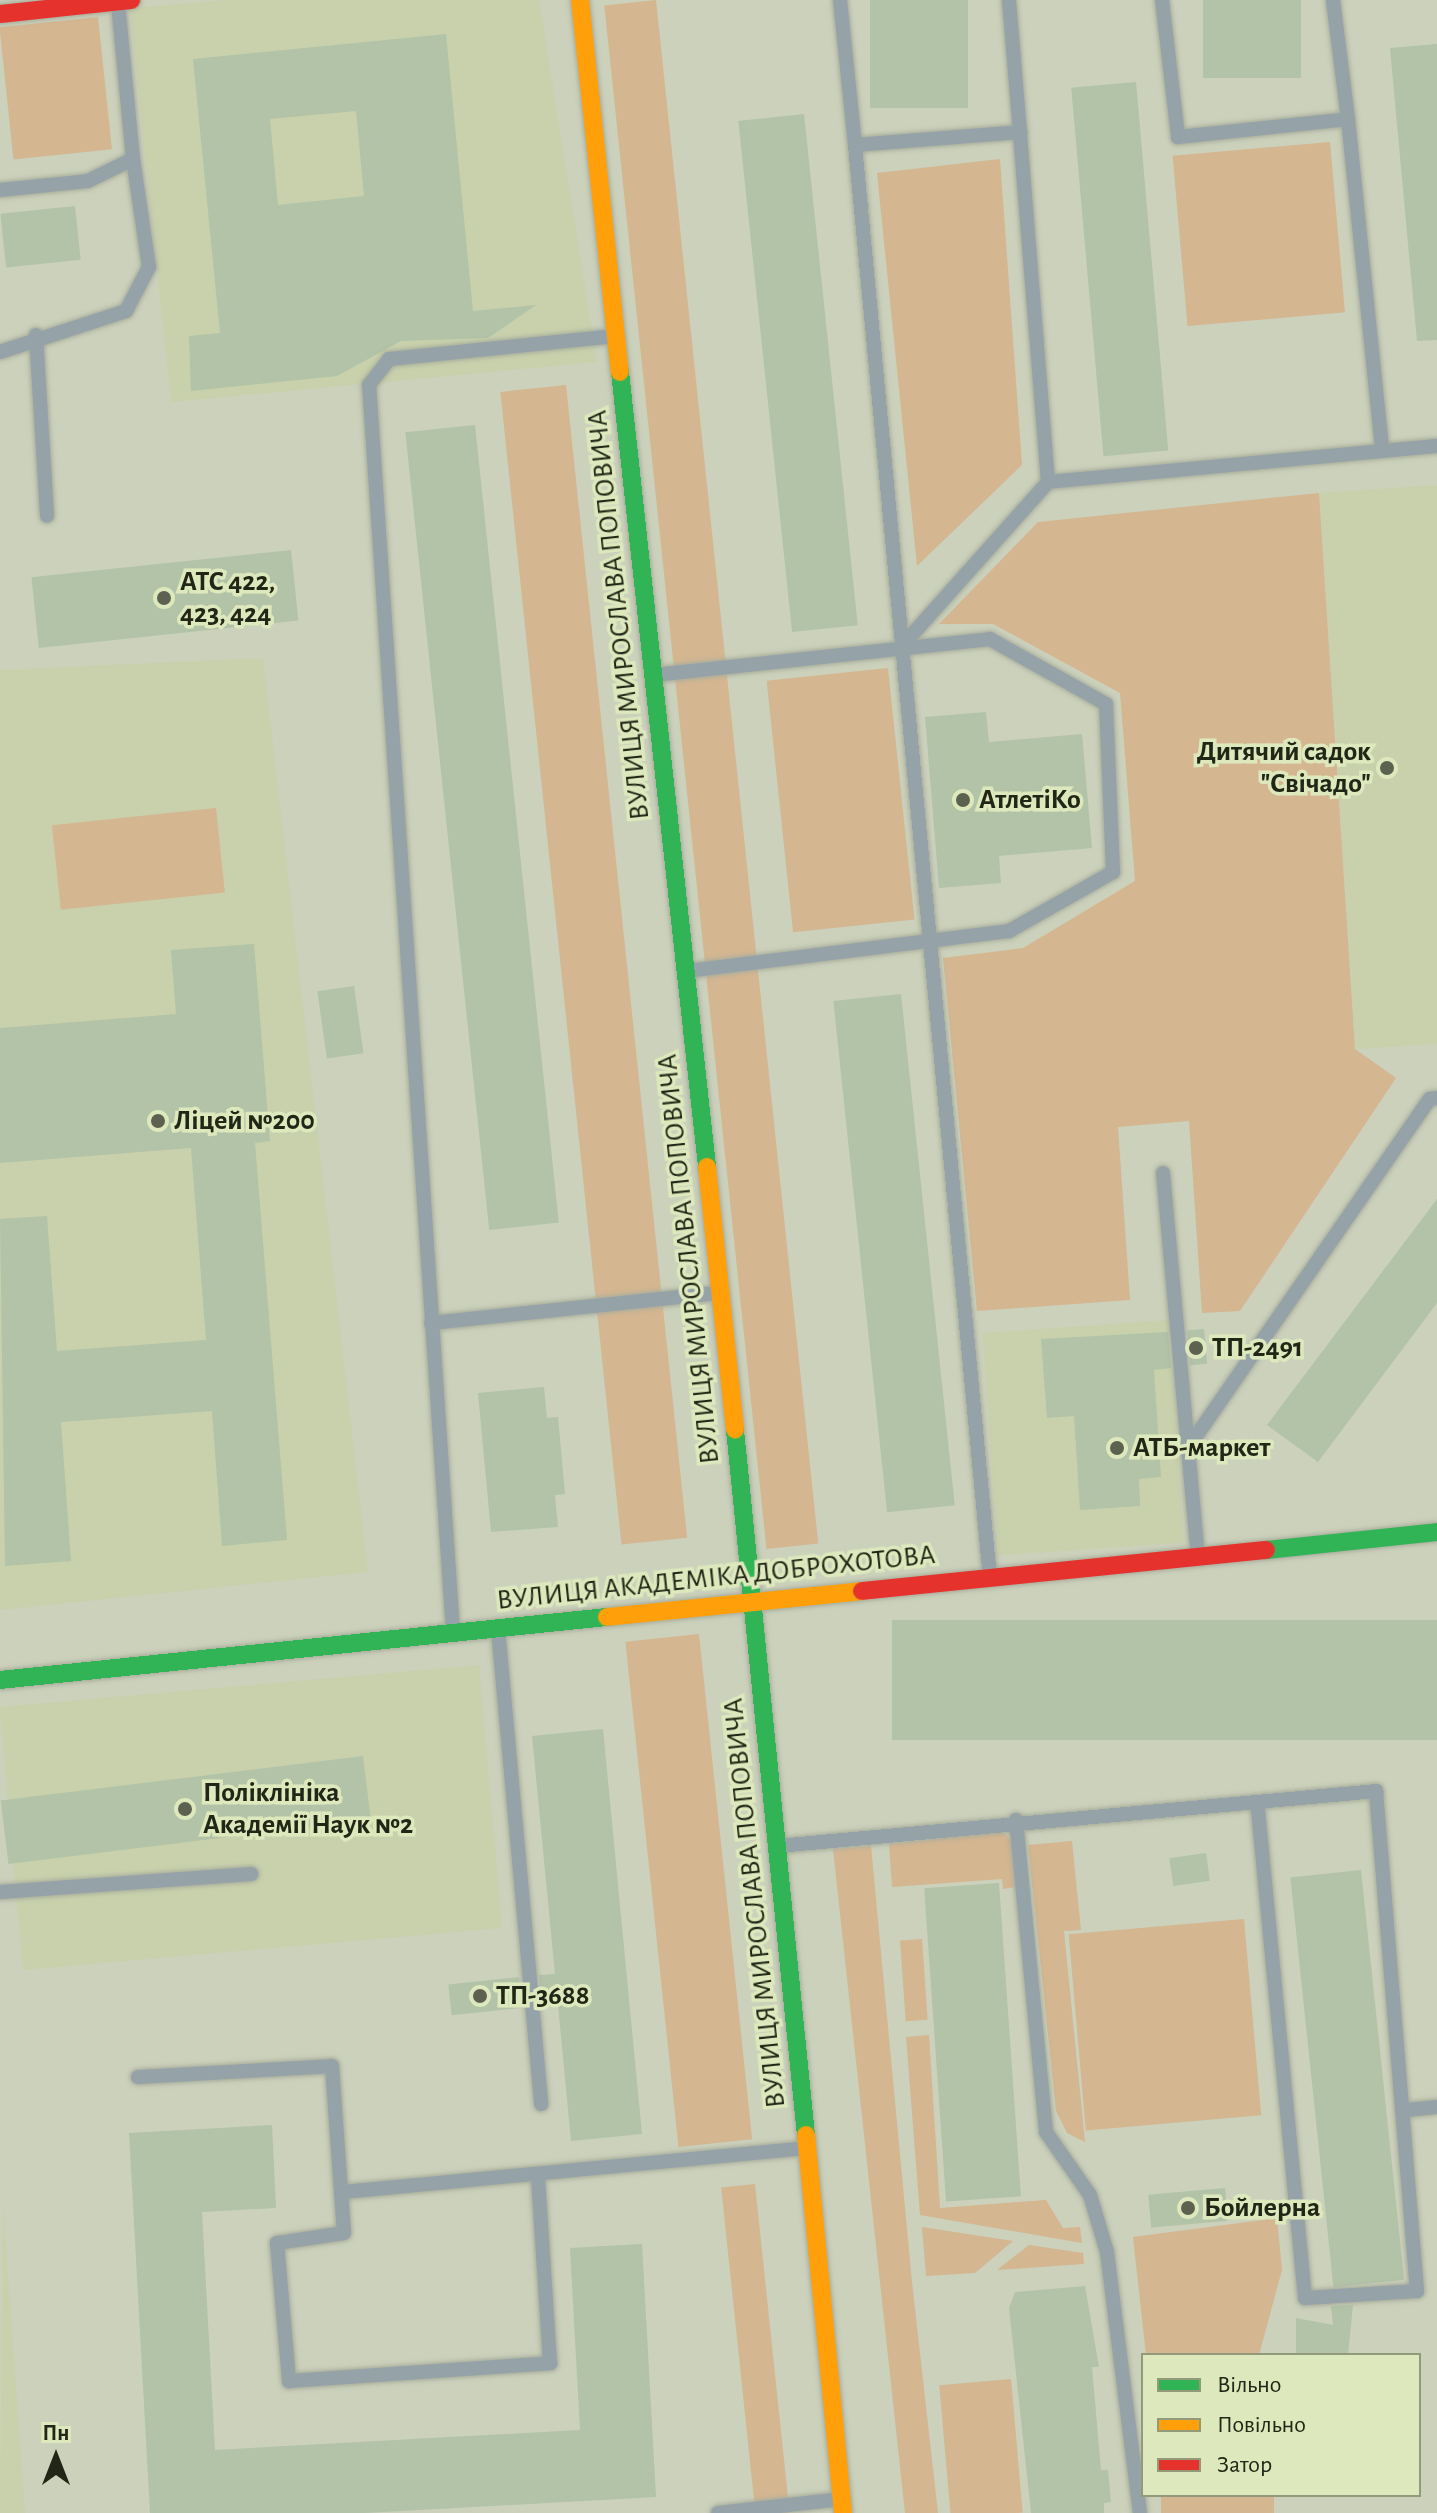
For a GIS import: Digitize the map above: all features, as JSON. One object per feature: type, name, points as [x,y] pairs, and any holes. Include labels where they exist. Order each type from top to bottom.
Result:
[{"type":"street","name":"ВУЛИЦЯ МИРОСЛАВА ПОПОВИЧА","points":[[580,0],[754,1602],[842,2506]]},
{"type":"street","points":[[0,14],[125,1]]},
{"type":"street","name":"ВУЛИЦЯ АКАДЕМІКА ДОБРОХОТОВА","points":[[0,1680],[1437,1532]]},
{"type":"lane","points":[[840,0],[990,1578]]},
{"type":"lane","points":[[1009,0],[1048,482]]},
{"type":"lane","points":[[1162,0],[1178,137],[1348,119]]},
{"type":"lane","points":[[1333,0],[1382,449]]},
{"type":"lane","points":[[0,352],[36,335],[126,311],[149,267],[133,159],[125,1]]},
{"type":"lane","points":[[855,145],[1020,132]]},
{"type":"lane","points":[[0,190],[88,181],[133,159]]},
{"type":"lane","points":[[36,335],[47,516]]},
{"type":"lane","points":[[453,1634],[369,385],[389,359],[617,336]]},
{"type":"lane","points":[[902,646],[1048,482],[1437,446]]},
{"type":"lane","points":[[654,675],[902,646],[990,639],[1106,704],[1113,872],[1009,931],[929,938],[686,971]]},
{"type":"lane","points":[[1190,1445],[1437,1098]]},
{"type":"lane","points":[[1163,1173],[1198,1556]]},
{"type":"lane","points":[[431,1323],[721,1293]]},
{"type":"lane","points":[[498,1629],[541,2104]]},
{"type":"lane","points":[[778,1846],[1016,1820],[1257,1803],[1376,1791],[1407,2110],[1417,2291],[1305,2298],[1257,1803]]},
{"type":"lane","points":[[1016,1820],[1046,2132],[1090,2195],[1107,2252],[1140,2513]]},
{"type":"lane","points":[[0,1892],[251,1874]]},
{"type":"lane","points":[[138,2077],[332,2066],[344,2233],[277,2243],[289,2381],[550,2363],[538,2175]]},
{"type":"lane","points":[[1407,2110],[1437,2107]]},
{"type":"lane","points":[[342,2192],[807,2148]]},
{"type":"lane","points":[[718,2513],[842,2506]]},
{"type":"shaded area","points":[[228,0],[539,0],[597,362],[171,402],[130,8]]},
{"type":"shaded area","points":[[656,0],[818,1543],[767,1549],[604,5]]},
{"type":"shaded area","points":[[98,17],[112,149],[13,160],[0,27]]},
{"type":"shaded area","points":[[1330,142],[1345,312],[1188,326],[1173,156]]},
{"type":"shaded area","points":[[1000,159],[1022,465],[917,566],[877,173]]},
{"type":"shaded area","points":[[566,385],[687,1538],[622,1545],[500,392]]},
{"type":"shaded area","name":"Дитячий садок \"Свічадо\"","points":[[1437,485],[1437,1044],[1355,1049],[1319,493]]},
{"type":"shaded area","points":[[1319,493],[1355,1049],[1396,1078],[1240,1311],[1202,1313],[1189,1121],[1118,1127],[1130,1300],[977,1311],[943,958],[1023,948],[1135,881],[1120,693],[993,624],[939,624],[1038,522]]},
{"type":"shaded area","name":"Ліцей №200","points":[[263,658],[368,1572],[0,1610],[0,670]]},
{"type":"shaded area","points":[[888,668],[914,920],[793,932],[767,681]]},
{"type":"shaded area","points":[[216,808],[225,893],[61,910],[52,825]]},
{"type":"shaded area","points":[[1168,1320],[1184,1542],[998,1555],[982,1333]]},
{"type":"shaded area","points":[[699,1634],[752,2139],[679,2147],[625,1642]]},
{"type":"shaded area","points":[[479,1665],[502,1928],[23,1970],[0,1707]]},
{"type":"shaded area","points":[[1003,1832],[1011,1840],[1015,1887],[1003,1889],[1002,1879],[892,1887],[889,1844]]},
{"type":"shaded area","points":[[1072,1841],[1081,1930],[1064,1931],[1085,2142],[1067,2133],[1056,2111],[1028,1845]]},
{"type":"shaded area","points":[[871,1846],[912,2282],[938,2513],[905,2513],[833,1849]]},
{"type":"shaded area","points":[[1244,1919],[1261,2115],[1086,2131],[1069,1934]]},
{"type":"shaded area","points":[[922,1939],[928,2020],[906,2021],[900,1941]]},
{"type":"shaded area","points":[[929,2035],[940,2208],[1046,2200],[1063,2228],[1080,2227],[1082,2243],[920,2215],[906,2037]]},
{"type":"shaded area","points":[[755,2184],[790,2513],[755,2513],[721,2188]]},
{"type":"shaded area","points":[[3,2204],[25,2513],[0,2513]]},
{"type":"shaded area","points":[[1277,2218],[1282,2270],[1260,2353],[1146,2353],[1133,2237]]},
{"type":"shaded area","points":[[922,2227],[1013,2241],[975,2273],[926,2276]]},
{"type":"shaded area","points":[[1029,2245],[1083,2253],[1084,2264],[997,2270]]},
{"type":"shaded area","points":[[1011,2379],[1023,2512],[950,2513],[939,2385]]},
{"type":"shaded area","points":[[1161,2497],[1274,2497],[1274,2513],[1161,2513]]},
{"type":"building","points":[[870,0],[968,0],[968,108],[870,108]]},
{"type":"building","points":[[1203,0],[1301,0],[1301,78],[1203,78]]},
{"type":"building","points":[[446,34],[473,311],[536,305],[488,338],[401,341],[337,376],[191,391],[189,336],[220,333],[193,59]],"holes":[[[356,111],[364,196],[278,205],[270,119]]]},
{"type":"building","points":[[1437,44],[1437,340],[1417,341],[1390,48]]},
{"type":"building","points":[[1136,82],[1168,451],[1103,456],[1071,88]]},
{"type":"building","points":[[804,114],[858,625],[792,632],[738,121]]},
{"type":"building","points":[[75,206],[81,260],[6,268],[0,214]]},
{"type":"building","points":[[475,425],[559,1223],[489,1230],[405,432]]},
{"type":"building","name":"АТС 422, 423, 424","points":[[291,550],[298,621],[39,648],[31,577]]},
{"type":"building","points":[[986,712],[989,742],[1082,734],[1092,848],[999,856],[1001,883],[939,888],[925,717]]},
{"type":"building","points":[[254,944],[270,1141],[255,1143],[287,1540],[222,1546],[212,1411],[61,1422],[71,1561],[5,1566],[0,1219],[47,1216],[57,1351],[206,1340],[191,1148],[0,1163],[0,1028],[176,1014],[171,950]]},
{"type":"building","points":[[354,986],[363,1053],[327,1058],[317,991]]},
{"type":"building","points":[[901,994],[955,1505],[887,1512],[833,1001]]},
{"type":"building","points":[[1437,1199],[1437,1303],[1318,1462],[1267,1425]]},
{"type":"building","name":"ТП-2491","points":[[1204,1329],[1207,1364],[1190,1365],[1187,1330]]},
{"type":"building","name":"АТБ-маркет","points":[[1168,1332],[1171,1368],[1154,1370],[1161,1477],[1139,1479],[1140,1506],[1080,1510],[1074,1416],[1047,1418],[1041,1339]]},
{"type":"building","points":[[544,1387],[547,1418],[558,1417],[565,1494],[555,1495],[558,1527],[491,1532],[478,1393]]},
{"type":"building","points":[[892,1620],[1437,1620],[1437,1740],[892,1740]]},
{"type":"building","points":[[603,1729],[642,2134],[571,2141],[558,2005],[542,2006],[539,1975],[555,1974],[532,1736]]},
{"type":"building","name":"Поліклініка Академії Наук №2","points":[[363,1756],[371,1820],[9,1864],[1,1800]]},
{"type":"building","points":[[1206,1853],[1210,1881],[1173,1886],[1169,1858]]},
{"type":"building","points":[[1361,1870],[1404,2280],[1333,2287],[1290,1877]]},
{"type":"building","points":[[999,1883],[1021,2196],[946,2201],[924,1888]]},
{"type":"building","name":"ТП-3688","points":[[519,1977],[522,2008],[452,2015],[448,1984]]},
{"type":"building","points":[[272,2125],[276,2208],[202,2212],[215,2450],[580,2430],[570,2248],[642,2244],[656,2497],[365,2513],[150,2513],[129,2133]]},
{"type":"building","name":"Бойлерна","points":[[1225,2188],[1228,2221],[1151,2228],[1148,2195]]},
{"type":"building","points":[[1085,2286],[1099,2367],[1092,2367],[1101,2470],[1108,2470],[1111,2502],[1104,2503],[1104,2513],[1031,2513],[1009,2308],[1015,2292]]},
{"type":"building","points":[[1353,2305],[1348,2353],[1296,2353],[1296,2318],[1333,2325],[1331,2306]]},
{"type":"traffic: fast","points":[[620,372],[707,1167]]},
{"type":"traffic: fast","points":[[735,1430],[806,2135]]},
{"type":"traffic: fast","points":[[1266,1550],[1437,1532]]},
{"type":"traffic: fast","points":[[0,1680],[607,1617]]},
{"type":"traffic: slow","points":[[580,0],[620,372]]},
{"type":"traffic: slow","points":[[707,1167],[735,1430]]},
{"type":"traffic: slow","points":[[607,1617],[862,1591]]},
{"type":"traffic: slow","points":[[806,2135],[843,2513]]},
{"type":"traffic: jam","points":[[0,14],[131,0]]},
{"type":"traffic: jam","points":[[862,1591],[1266,1550]]},
{"type":"place","name":"АТС 422, 423, 424","points":[[164,598]]},
{"type":"place","name":"Дитячий садок \"Свічадо\"","points":[[1387,768]]},
{"type":"place","name":"АтлетіКо","points":[[963,800]]},
{"type":"place","name":"Ліцей №200","points":[[158,1121]]},
{"type":"place","name":"ТП-2491","points":[[1196,1348]]},
{"type":"place","name":"АТБ-маркет","points":[[1117,1448]]},
{"type":"place","name":"Поліклініка Академії Наук №2","points":[[185,1809]]},
{"type":"place","name":"ТП-3688","points":[[480,1996]]},
{"type":"place","name":"Бойлерна","points":[[1188,2208]]}]
